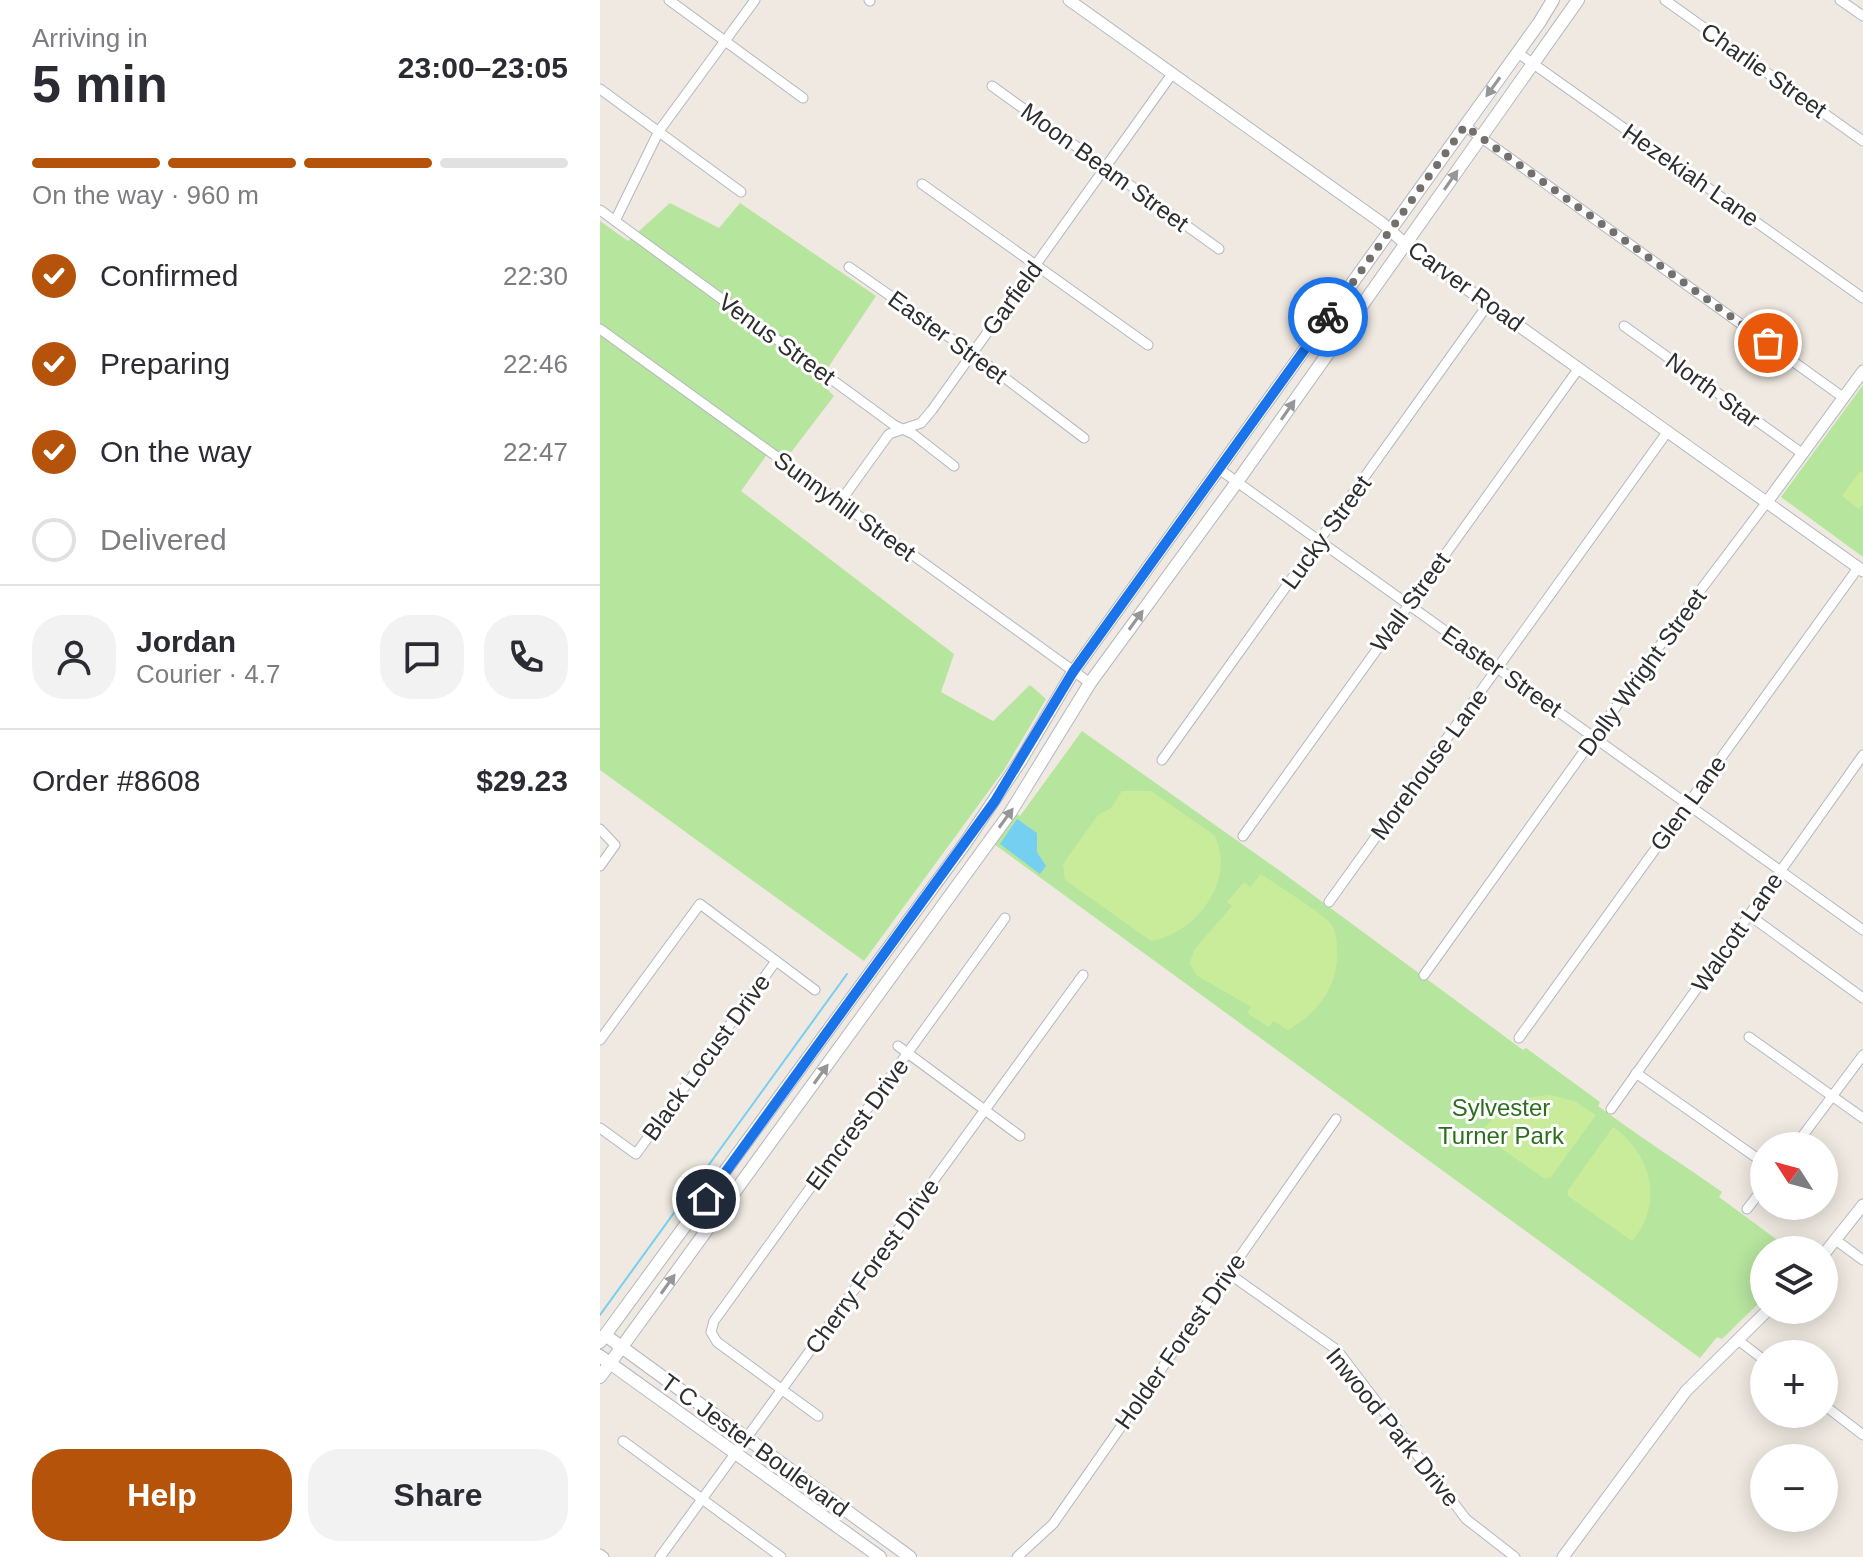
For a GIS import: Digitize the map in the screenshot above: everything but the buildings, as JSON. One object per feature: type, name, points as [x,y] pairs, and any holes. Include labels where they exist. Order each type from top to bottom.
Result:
[{"type":"main road","points":[[602,1337],[966,842],[1021,760],[1073,672],[1553,0]]},
{"type":"main road","points":[[600,1377],[605,1360],[622,1347],[981,853],[1036,773],[1090,683],[1320,366],[1578,0]]},
{"type":"main road","points":[[1302,353],[1320,366]]},
{"type":"main road","points":[[966,842],[981,853]]},
{"type":"main road","points":[[845,1008],[861,1019]]},
{"type":"main road","points":[[724,1174],[740,1185]]},
{"type":"main road","name":"T C Jester Boulevard","points":[[602,1337],[622,1347],[910,1557]]},
{"type":"main road","name":"T C Jester Boulevard","points":[[605,1360],[880,1557]]},
{"type":"main road","points":[[862,1544],[872,1530]]},
{"type":"street","points":[[669,0],[803,98]]},
{"type":"street","points":[[615,221],[659,131],[755,0]]},
{"type":"street","name":"Carver Road","points":[[1069,0],[1860,570]]},
{"type":"street","name":"Charlie Street","points":[[1665,0],[1863,141]]},
{"type":"street","points":[[1840,0],[1863,16]]},
{"type":"street","name":"Hezekiah Lane","points":[[1518,53],[1863,298]]},
{"type":"street","name":"Garfield","points":[[845,507],[845,495],[889,434],[921,423],[1172,74]]},
{"type":"street","name":"Moon Beam Street","points":[[992,86],[1219,249]]},
{"type":"street","points":[[600,89],[741,192]]},
{"type":"street","points":[[1465,126],[1844,398]]},
{"type":"street","points":[[922,184],[1148,345]]},
{"type":"street","name":"Venus Street","points":[[600,210],[954,466]]},
{"type":"street","name":"Easter Street","points":[[849,267],[972,353],[1084,438]]},
{"type":"street","name":"Lucky Street","points":[[1162,760],[1489,303]]},
{"type":"street","name":"North Star","points":[[1624,326],[1803,454]]},
{"type":"street","name":"Sunnyhill Street","points":[[600,329],[1090,683]]},
{"type":"street","name":"Wall Street","points":[[1243,836],[1579,368]]},
{"type":"street","name":"Dolly Wright Street","points":[[1424,975],[1863,371]]},
{"type":"street","name":"Morehouse Lane","points":[[1329,902],[1668,431]]},
{"type":"street","name":"Easter Street","points":[[1219,469],[1863,930]]},
{"type":"street","name":"Glen Lane","points":[[1519,1038],[1860,570]]},
{"type":"street","name":"Walcott Lane","points":[[1611,1109],[1863,755]]},
{"type":"street","points":[[600,829],[615,845],[600,866]]},
{"type":"street","points":[[600,1040],[700,904],[815,990]]},
{"type":"street","points":[[1749,915],[1863,998]]},
{"type":"street","name":"Elmcrest Drive","points":[[781,1389],[717,1342],[711,1332],[714,1321],[1005,918]]},
{"type":"street","name":"Black Locust Drive","points":[[600,1128],[636,1154],[776,961]]},
{"type":"street","name":"Cherry Forest Drive","points":[[660,1557],[1083,975]]},
{"type":"street","points":[[1749,1037],[1863,1118]]},
{"type":"street","points":[[898,1046],[1020,1136]]},
{"type":"street","points":[[1805,1132],[1863,1055]]},
{"type":"street","points":[[1636,1073],[1750,1153]]},
{"type":"street","name":"Holder Forest Drive","points":[[1017,1557],[1053,1524],[1336,1119]]},
{"type":"street","points":[[1747,1209],[1750,1205]]},
{"type":"street","points":[[1838,1240],[1863,1205]]},
{"type":"street","points":[[1838,1242],[1863,1260]]},
{"type":"street","name":"Inwood Park Drive","points":[[1228,1273],[1337,1350],[1466,1519],[1515,1557]]},
{"type":"street","points":[[1563,1557],[1686,1391],[1754,1324]]},
{"type":"street","points":[[1738,1340],[1750,1349]]},
{"type":"street","points":[[781,1389],[818,1416]]},
{"type":"street","points":[[1838,1416],[1863,1435]]},
{"type":"street","points":[[623,1441],[780,1557]]},
{"type":"green space","points":[[670,203],[719,228],[740,203],[876,296],[819,381],[834,396],[789,455],[771,449],[741,491],[954,654],[941,692],[993,721],[1030,685],[1046,699],[1004,770],[864,961],[600,770],[600,221],[628,241]]},
{"type":"green space","points":[[1863,385],[1863,557],[1781,497]]},
{"type":"green space","points":[[1860,471],[1863,473],[1863,504],[1859,509],[1842,496]]},
{"type":"green space","name":"Sylvester Turner Park","points":[[1082,731],[1283,873],[1523,1050],[1526,1048],[1600,1102],[1598,1106],[1613,1117],[1722,1192],[1719,1197],[1772,1236],[1750,1236],[1750,1312],[1722,1339],[1717,1337],[1700,1358],[994,844],[1017,814],[1020,816]]},
{"type":"green space","points":[[1122,791],[1151,791],[1214,835],[1220,852],[1220,870],[1208,902],[1183,928],[1151,941],[1065,880],[1063,864],[1098,815],[1111,808]]},
{"type":"green space","points":[[1261,874],[1327,920],[1336,937],[1337,962],[1331,986],[1318,1006],[1288,1030],[1273,1021],[1269,1027],[1247,1013],[1251,1007],[1196,975],[1190,963],[1194,950],[1232,906],[1227,902],[1244,882],[1250,887]]},
{"type":"green space","points":[[1551,1095],[1574,1101],[1596,1115],[1551,1177],[1545,1179],[1481,1134],[1495,1117],[1511,1105]]},
{"type":"green space","points":[[1613,1127],[1637,1151],[1649,1180],[1648,1211],[1632,1241],[1568,1196],[1568,1190]]},
{"type":"water","points":[[1017,819],[1037,833],[1037,852],[1046,866],[1040,874],[1000,844]]},
{"type":"waterway","points":[[600,1315],[847,974]]},
{"type":"way so far","points":[[1328,317],[1465,126],[1768,343]]},
{"type":"route","points":[[706,1199],[995,801],[1073,672],[1328,317]]}]
